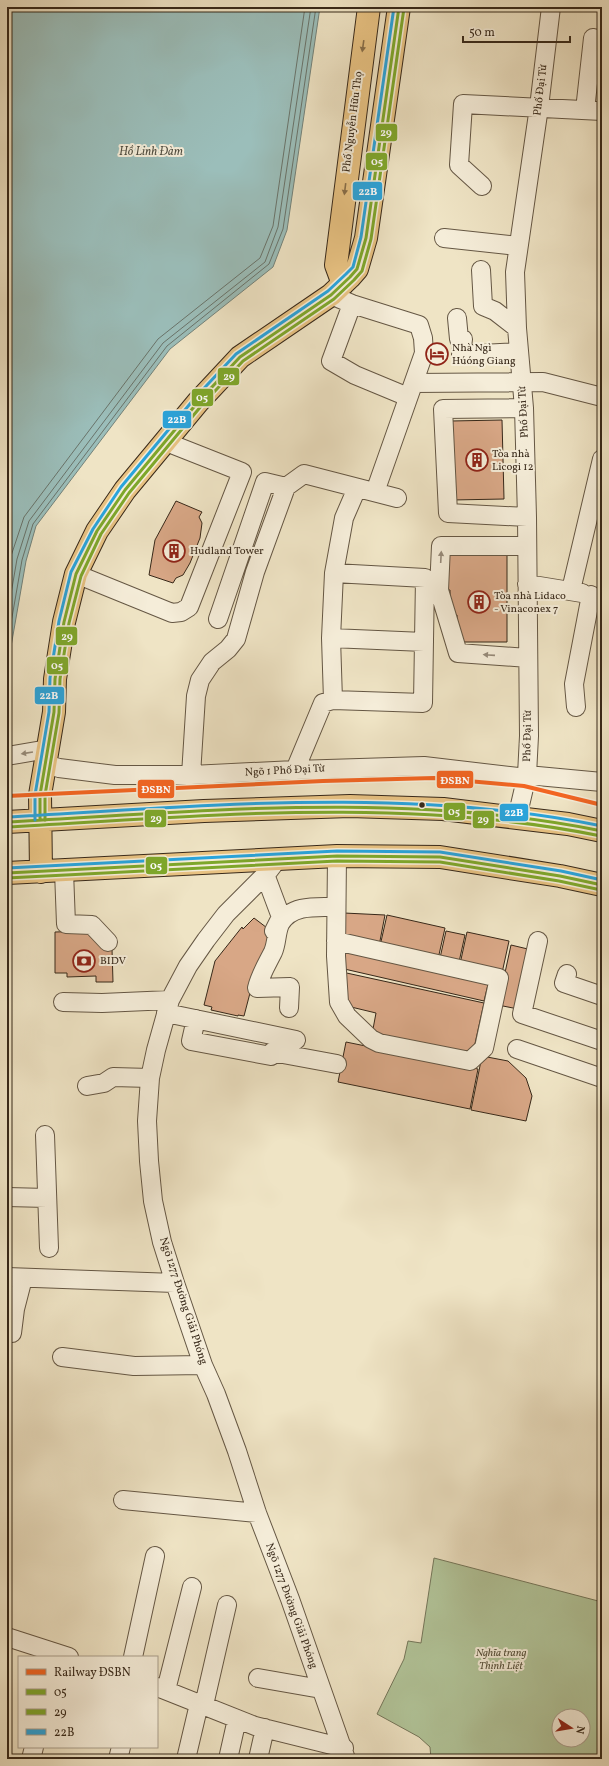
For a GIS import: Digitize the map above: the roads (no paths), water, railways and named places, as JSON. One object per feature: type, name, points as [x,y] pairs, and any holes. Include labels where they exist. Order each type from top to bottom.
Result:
[{"type":"main road","name":"Phố Nguyễn Hữu Thọ","points":[[337,290],[336,265],[369,7]]},
{"type":"main road","points":[[41,872],[40,795],[54,712],[55,679],[64,622],[76,574],[98,531],[125,490],[198,402],[240,357],[337,290],[357,269],[366,238],[399,7]]},
{"type":"main road","points":[[7,822],[204,811],[350,806],[443,809],[568,824],[602,831]]},
{"type":"main road","points":[[7,873],[272,866],[336,856],[440,857],[560,876],[602,885]]},
{"type":"street","name":"Phố Đại Từ","points":[[517,818],[527,775],[529,736],[528,546],[524,408],[517,328],[515,272],[539,107],[551,7]]},
{"type":"street","points":[[482,186],[459,165],[463,104],[593,111],[593,38],[602,40]]},
{"type":"street","points":[[444,238],[518,246]]},
{"type":"street","points":[[481,270],[483,306],[495,311],[517,328]]},
{"type":"street","points":[[337,290],[352,304],[419,325],[423,338],[424,353],[375,492]]},
{"type":"street","points":[[352,304],[331,361],[355,374],[411,390],[522,382],[543,382],[602,397]]},
{"type":"street","points":[[457,318],[459,339],[463,339],[462,356],[519,352]]},
{"type":"street","points":[[524,408],[443,409],[448,513],[527,517]]},
{"type":"street","points":[[76,574],[172,613],[181,612],[189,607],[242,472],[166,442]]},
{"type":"street","points":[[571,590],[602,459]]},
{"type":"street","points":[[191,775],[196,696],[200,680],[212,662],[228,649],[236,638],[255,572],[286,487],[304,474],[397,498]]},
{"type":"street","points":[[218,619],[265,482],[286,487]]},
{"type":"street","points":[[333,700],[331,638],[334,573],[344,518],[357,488]]},
{"type":"street","points":[[528,546],[441,546],[440,590],[458,653],[528,658]]},
{"type":"street","points":[[296,770],[323,703],[333,700],[423,703],[425,578],[334,573]]},
{"type":"street","points":[[527,584],[571,590],[596,597],[574,684],[576,707]]},
{"type":"street","points":[[331,638],[424,642]]},
{"type":"street","points":[[7,756],[47,754]]},
{"type":"street","name":"Ngõ 1 Phố Đại Từ","points":[[47,754],[52,766],[115,775],[191,775],[424,766],[518,777],[527,775],[602,782]]},
{"type":"street","points":[[336,856],[336,908],[336,941],[336,956],[340,1002],[347,1016],[371,1039],[380,1043],[470,1061],[484,1048],[499,978],[336,941]]},
{"type":"street","points":[[272,866],[266,877],[280,916],[274,932]]},
{"type":"street","name":"Ngõ 1277 Đường Giải Phóng","points":[[272,866],[226,914],[206,940],[188,966],[168,1006],[150,1078],[146,1121],[152,1201],[162,1242],[203,1365],[216,1394],[237,1451],[257,1513],[290,1599],[345,1754]]},
{"type":"street","points":[[64,871],[66,924],[92,925],[108,942]]},
{"type":"street","points":[[289,1008],[290,987],[256,988],[260,976],[274,950],[280,925],[288,915],[309,906],[336,908]]},
{"type":"street","points":[[538,941],[522,1014],[602,1041]]},
{"type":"street","points":[[567,974],[564,983],[602,996]]},
{"type":"street","points":[[63,1002],[168,1006],[196,1020],[296,1040]]},
{"type":"street","points":[[196,1020],[192,1040],[271,1056],[272,1052],[338,1064]]},
{"type":"street","points":[[517,1049],[602,1078]]},
{"type":"street","points":[[87,1086],[104,1083],[113,1077],[150,1078]]},
{"type":"street","points":[[45,1135],[48,1248]]},
{"type":"street","points":[[7,1197],[47,1198]]},
{"type":"street","points":[[7,1333],[12,1333],[16,1309],[15,1278],[175,1283]]},
{"type":"street","points":[[62,1357],[134,1366],[203,1365]]},
{"type":"street","points":[[123,1500],[257,1513]]},
{"type":"street","points":[[133,1656],[155,1556]]},
{"type":"street","points":[[192,1587],[161,1689],[237,1719],[345,1754]]},
{"type":"street","points":[[186,1759],[202,1704],[227,1605]]},
{"type":"street","points":[[7,1637],[66,1656]]},
{"type":"street","points":[[258,1678],[321,1689]]},
{"type":"street","points":[[228,1759],[237,1719]]},
{"type":"street","points":[[258,1759],[266,1728]]},
{"type":"street","points":[[31,1759],[34,1748]]},
{"type":"street","points":[[118,1759],[122,1748]]},
{"type":"water","name":"Hồ Linh Đàm","points":[[7,7],[320,7],[287,230],[273,267],[170,349],[36,526],[26,561],[9,658],[7,661]]},
{"type":"rail line","name":"ĐSBN","points":[[7,796],[323,781],[434,778],[524,786],[602,805]]},
{"type":"place","name":"Nhà Ngì Húóng Giang","points":[[437,354]]},
{"type":"place","name":"Tòa nhà Licogi 12","points":[[477,460]]},
{"type":"place","name":"Hudland Tower","points":[[174,551]]},
{"type":"place","name":"Tòa nhà Lidaco - Vinaconex 7","points":[[479,602]]},
{"type":"place","name":"BIDV","points":[[84,961]]},
{"type":"park label","name":"Nghĩa trang Thịnh Liệt","points":[[501,1659]]}]
